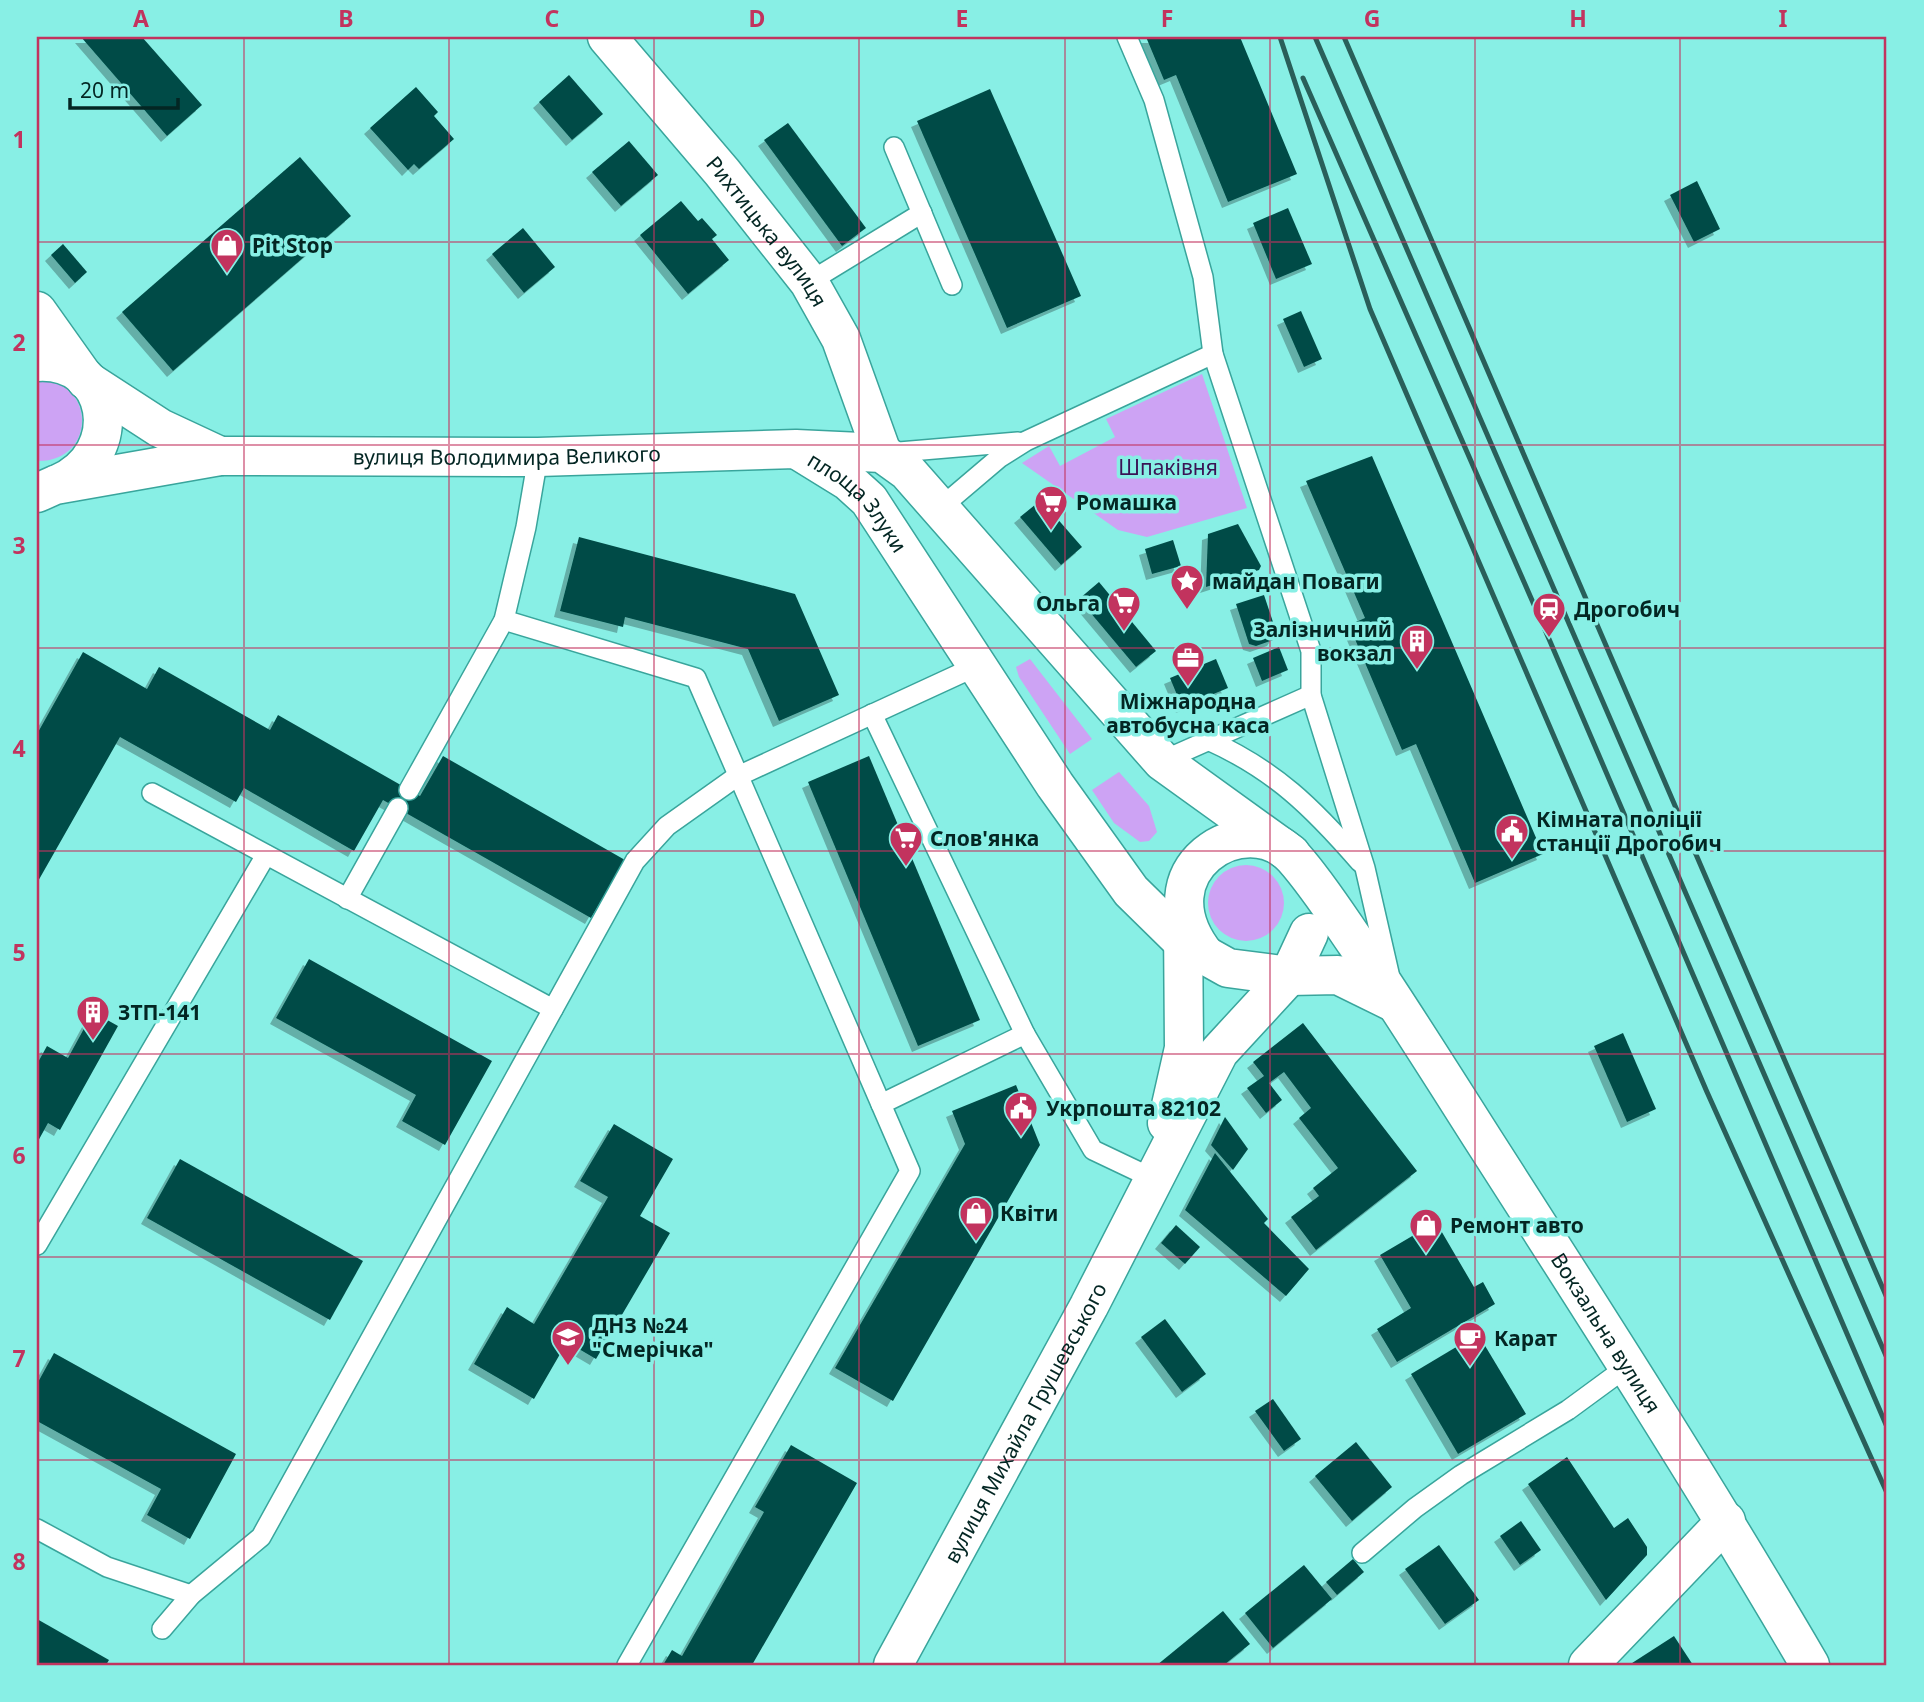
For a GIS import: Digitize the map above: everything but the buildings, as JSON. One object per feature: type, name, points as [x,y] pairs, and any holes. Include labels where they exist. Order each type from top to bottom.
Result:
[{"type":"street","name":"Рихтицька вулиця","points":[[607,37],[722,172],[809,282],[841,339],[882,453]]},
{"type":"street","points":[[37,311],[99,398],[103,415],[100,442],[88,466],[74,477],[43,488]]},
{"type":"street","name":"вулиця Володимира Великого","points":[[37,362],[58,364],[160,428],[220,456]]},
{"type":"street","name":"площа Злуки","points":[[796,449],[882,453]]},
{"type":"street","name":"площа Злуки","points":[[796,449],[848,481],[869,500],[1055,785],[1131,891],[1191,937]]},
{"type":"street","name":"вулиця Володимира Великого","points":[[43,488],[220,456],[538,457],[796,449]]},
{"type":"street","points":[[882,453],[906,471],[1162,761],[1299,864]]},
{"type":"street","name":"вулиця Михайла Грушевського","points":[[893,1665],[988,1495],[1154,1179],[1219,1052],[1271,973],[1309,933],[1315,899],[1299,864],[1273,843],[1253,839],[1232,840],[1214,849],[1198,862],[1185,884],[1191,937],[1184,1048],[1154,1179]]},
{"type":"street","name":"Вокзальна вулиця","points":[[1299,864],[1396,1004],[1628,1366],[1726,1521],[1810,1665]]},
{"type":"street","points":[[1191,937],[1228,968],[1271,973],[1338,975],[1396,1004]]},
{"type":"street","points":[[1588,1665],[1726,1521]]},
{"type":"lane","points":[[1128,37],[1154,100],[1203,276],[1213,354],[1311,650],[1311,695],[1365,869],[1396,1004]]},
{"type":"lane","points":[[894,147],[953,285]]},
{"type":"lane","points":[[809,282],[922,213]]},
{"type":"lane","points":[[939,509],[999,458],[1026,441],[1213,354]]},
{"type":"lane","points":[[882,453],[991,447],[1026,441]]},
{"type":"lane","points":[[409,790],[504,620],[526,527],[538,457]]},
{"type":"lane","points":[[504,620],[696,678],[736,777],[910,1171],[626,1665]]},
{"type":"lane","points":[[162,1629],[191,1595],[261,1537],[635,861],[667,826],[736,777],[979,665]]},
{"type":"lane","points":[[1162,761],[1311,695]]},
{"type":"lane","points":[[872,714],[1025,1034],[1093,1150],[1154,1179]]},
{"type":"lane","points":[[1208,740],[1232,751],[1315,810],[1365,869]]},
{"type":"lane","points":[[152,793],[553,1009]]},
{"type":"lane","points":[[347,899],[398,808]]},
{"type":"lane","points":[[37,1245],[265,855]]},
{"type":"lane","points":[[881,1104],[1025,1034]]},
{"type":"lane","points":[[1362,1553],[1415,1508],[1461,1475],[1568,1410],[1628,1366]]},
{"type":"lane","points":[[37,1529],[107,1567],[191,1595]]},
{"type":"green space","name":"Шпаківня","points":[[1202,374],[1247,508],[1147,537],[1118,530],[1022,463],[1049,446],[1060,466],[1115,437],[1106,419]]},
{"type":"green space","points":[[37,380],[56,383],[70,392],[79,405],[82,420],[79,435],[71,448],[57,458],[37,461]]},
{"type":"green space","points":[[1030,659],[1092,739],[1070,754],[1019,677],[1016,667]]},
{"type":"green space","points":[[1119,772],[1149,806],[1157,832],[1149,841],[1140,842],[1114,823],[1092,790]]},
{"type":"green space","points":[[1246,865],[1261,868],[1273,876],[1281,888],[1284,903],[1281,918],[1273,930],[1261,938],[1246,941],[1231,938],[1219,930],[1211,918],[1208,903],[1211,888],[1219,876],[1231,868]]},
{"type":"railway","points":[[1280,37],[1370,309],[1707,1092],[1887,1493]]},
{"type":"railway","points":[[1315,37],[1887,1358]]},
{"type":"railway","points":[[1344,37],[1887,1298]]},
{"type":"railway","points":[[1303,78],[1549,639],[1887,1427]]},
{"type":"place","name":"Pit Stop","points":[[227,275]]},
{"type":"place","name":"Ромашка","points":[[1051,532]]},
{"type":"place","name":"майдан Поваги","points":[[1187,611]]},
{"type":"place","name":"Ольга","points":[[1124,633]]},
{"type":"place","name":"Дрогобич","points":[[1549,639]]},
{"type":"place","name":"Залізничний вокзал","points":[[1417,671]]},
{"type":"place","name":"Міжнародна автобусна каса","points":[[1188,688]]},
{"type":"place","name":"Кімната поліції станції Дрогобич","points":[[1512,861]]},
{"type":"place","name":"Слов'янка","points":[[906,868]]},
{"type":"place","name":"ЗТП-141","points":[[93,1042]]},
{"type":"place","name":"Укрпошта 82102","points":[[1021,1138]]},
{"type":"place","name":"Квіти","points":[[976,1243]]},
{"type":"place","name":"Ремонт авто","points":[[1426,1255]]},
{"type":"place","name":"ДНЗ №24 \"Смерічка\"","points":[[568,1367]]},
{"type":"place","name":"Карат","points":[[1470,1368]]}]
